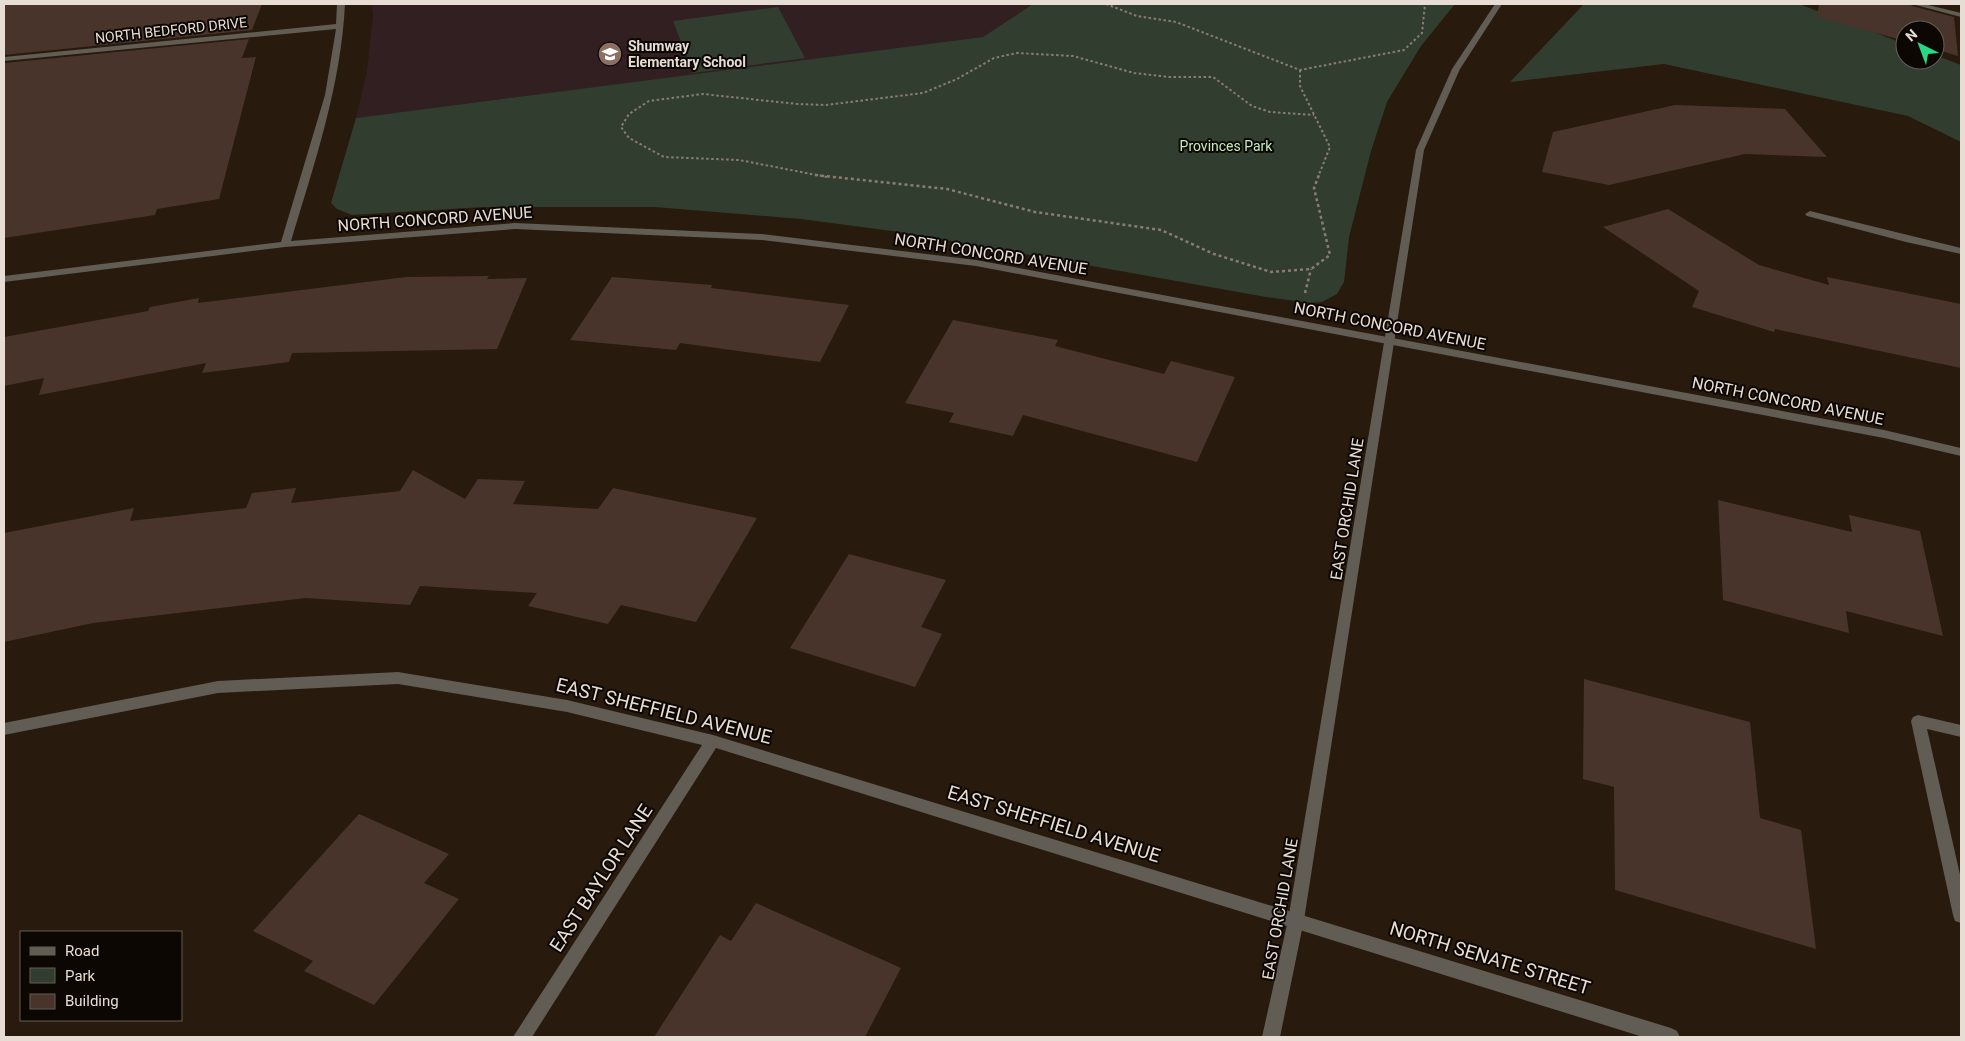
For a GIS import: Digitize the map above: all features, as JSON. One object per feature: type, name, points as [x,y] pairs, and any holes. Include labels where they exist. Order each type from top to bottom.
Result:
[{"type":"street","points":[[285,244],[324,115],[341,26],[341,4]]},
{"type":"street","name":"EAST ORCHID LANE","points":[[1272,1037],[1296,920],[1391,341],[1420,150],[1456,69],[1498,4]]},
{"type":"street","points":[[1916,4],[1961,15]]},
{"type":"street","name":"NORTH BEDFORD DRIVE","points":[[4,59],[341,26]]},
{"type":"street","points":[[1810,214],[1906,240],[1961,251]]},
{"type":"street","name":"NORTH CONCORD AVENUE","points":[[4,279],[285,244],[515,226],[761,237],[976,263],[1884,434],[1961,452]]},
{"type":"street","name":"EAST SHEFFIELD AVENUE","points":[[4,729],[218,687],[398,678],[568,706],[713,741],[1296,920]]},
{"type":"street","points":[[1961,731],[1918,721],[1961,915]]},
{"type":"street","name":"EAST BAYLOR LANE","points":[[522,1037],[713,741]]},
{"type":"street","name":"NORTH SENATE STREET","points":[[1296,920],[1671,1037]]},
{"type":"path","points":[[1106,4],[1137,16],[1176,22],[1300,70],[1404,50],[1422,33],[1424,4]]},
{"type":"path","points":[[1300,70],[1300,86],[1330,147],[1314,188],[1330,255],[1310,269],[1271,272],[1214,254],[1161,230],[1036,212],[947,189],[871,179],[811,175],[739,160],[664,157],[628,138],[621,127],[629,114],[649,101],[702,94],[826,105],[923,93],[957,79],[994,58],[1017,53],[1073,56],[1134,73],[1169,77],[1213,77],[1252,106],[1270,112],[1314,115]]},
{"type":"shaded area","name":"Shumway Elementary School","points":[[371,4],[1033,4],[984,37],[356,118],[367,71],[373,15]]},
{"type":"green space","name":"Provinces Park","points":[[1033,4],[1455,4],[1421,46],[1387,102],[1371,151],[1349,237],[1344,282],[1337,294],[1322,302],[1310,303],[1266,297],[907,233],[801,219],[655,207],[484,207],[352,215],[337,209],[331,203],[356,118],[983,37]]},
{"type":"green space","points":[[1584,4],[1799,4],[1895,40],[1895,70],[1945,70],[1945,59],[1961,65],[1961,142],[1908,116],[1664,64],[1510,82]]},
{"type":"green space","points":[[778,7],[805,58],[693,73],[673,21]]},
{"type":"building","points":[[4,4],[262,4],[252,30],[4,55]]},
{"type":"building","points":[[1819,4],[1910,4],[1954,17],[1958,56],[1945,52],[1945,20],[1895,20],[1895,38],[1817,17]]},
{"type":"building","points":[[249,39],[242,58],[256,57],[219,199],[157,209],[155,215],[4,238],[4,63]]},
{"type":"building","points":[[1675,105],[1785,109],[1827,157],[1745,154],[1609,185],[1542,172],[1553,132]]},
{"type":"building","points":[[1668,209],[1759,265],[1829,285],[1827,277],[1961,304],[1961,368],[1775,329],[1774,332],[1692,307],[1699,291],[1603,227]]},
{"type":"building","points":[[489,276],[487,279],[527,278],[497,349],[292,353],[289,362],[202,373],[206,363],[39,395],[44,378],[4,386],[4,337],[148,311],[150,307],[199,298],[198,303],[406,277]]},
{"type":"building","points":[[612,277],[712,285],[711,288],[849,305],[820,362],[680,343],[676,350],[570,340]]},
{"type":"building","points":[[953,320],[1058,340],[1055,346],[1164,374],[1171,361],[1235,377],[1197,462],[1023,415],[1013,436],[949,422],[954,413],[905,403]]},
{"type":"building","points":[[413,470],[465,499],[478,479],[525,481],[513,504],[598,509],[613,488],[757,518],[696,622],[621,605],[608,624],[528,606],[537,593],[420,586],[410,605],[306,598],[93,623],[4,642],[4,533],[134,508],[130,521],[246,508],[252,493],[296,488],[291,503],[400,491]]},
{"type":"building","points":[[1718,500],[1852,532],[1849,515],[1920,531],[1943,636],[1846,611],[1849,633],[1723,600]]},
{"type":"building","points":[[849,554],[946,580],[921,627],[942,634],[915,687],[790,648]]},
{"type":"building","points":[[1584,679],[1750,722],[1760,818],[1801,830],[1816,949],[1615,890],[1614,787],[1583,779]]},
{"type":"building","points":[[359,814],[449,854],[424,883],[459,899],[374,1005],[304,971],[313,961],[253,931]]},
{"type":"building","points":[[756,903],[901,968],[865,1037],[654,1037],[720,935],[731,941]]},
{"type":"place","name":"Shumway Elementary School","points":[[610,54]]}]
